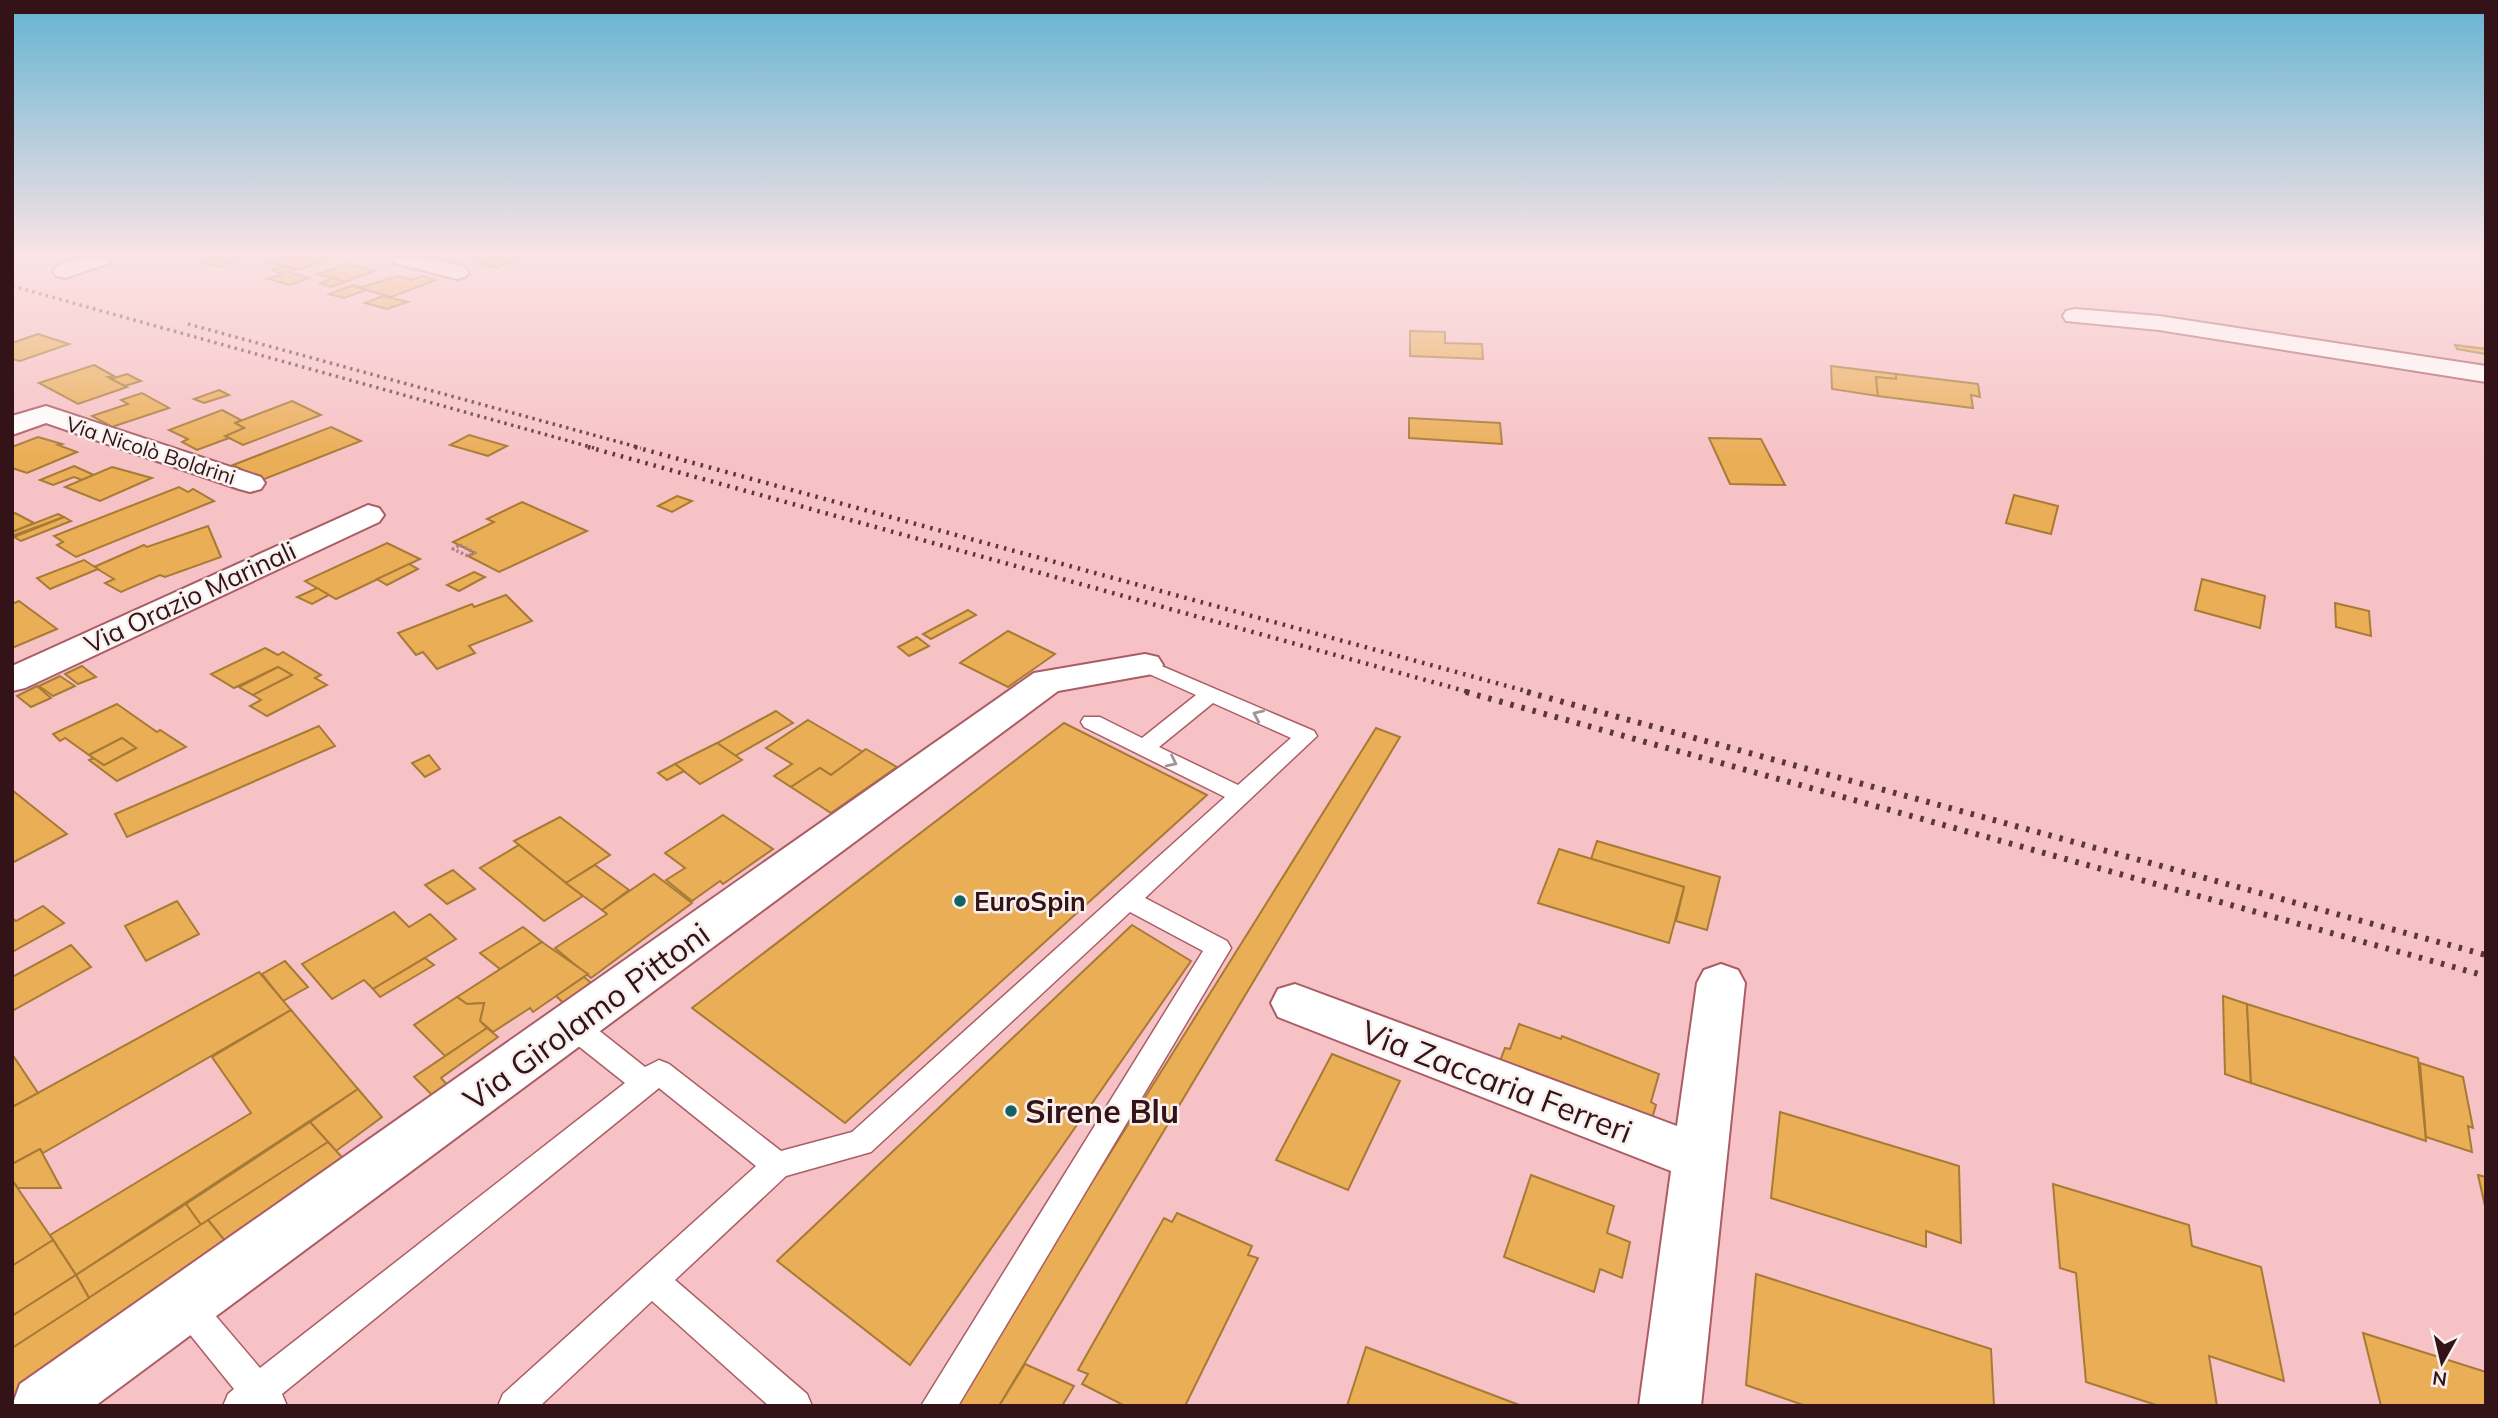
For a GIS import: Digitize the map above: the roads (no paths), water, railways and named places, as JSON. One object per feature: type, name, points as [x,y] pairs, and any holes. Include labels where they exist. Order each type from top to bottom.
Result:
[{"type":"street","points":[[2167,324],[2486,374]]},
{"type":"street","name":"Via Nicolò Boldrini","points":[[12,426],[46,414],[250,483]]},
{"type":"street","name":"Via Orazio Marinali","points":[[12,680],[368,515]]},
{"type":"street","name":"Via Girolamo Pittoni","points":[[42,1406],[1047,681],[1145,665]]},
{"type":"street","points":[[1670,1406],[1721,983]]},
{"type":"street","name":"Via Zaccaria Ferreri","points":[[1296,1003],[1699,1158]]},
{"type":"lane","points":[[515,1406],[777,1165],[861,1143],[1306,736],[1145,665]]},
{"type":"lane","points":[[1144,748],[1211,694]]},
{"type":"lane","points":[[1092,722],[1241,796]]},
{"type":"lane","points":[[938,1406],[1217,948],[1127,899]]},
{"type":"lane","points":[[572,1025],[645,1083]]},
{"type":"lane","points":[[184,1304],[256,1401],[659,1072],[777,1165]]},
{"type":"lane","points":[[653,1281],[795,1406]]},
{"type":"railway","points":[[149,324],[594,448]]},
{"type":"railway","points":[[189,324],[641,448]]},
{"type":"railway","points":[[588,447],[1472,693]]},
{"type":"railway","points":[[635,447],[1533,693]]},
{"type":"railway","points":[[1466,692],[2486,976]]},
{"type":"railway","points":[[1527,692],[2486,955]]},
{"type":"place","name":"EuroSpin","points":[[960,901]]},
{"type":"place","name":"Sirene Blu","points":[[1011,1111]]}]
